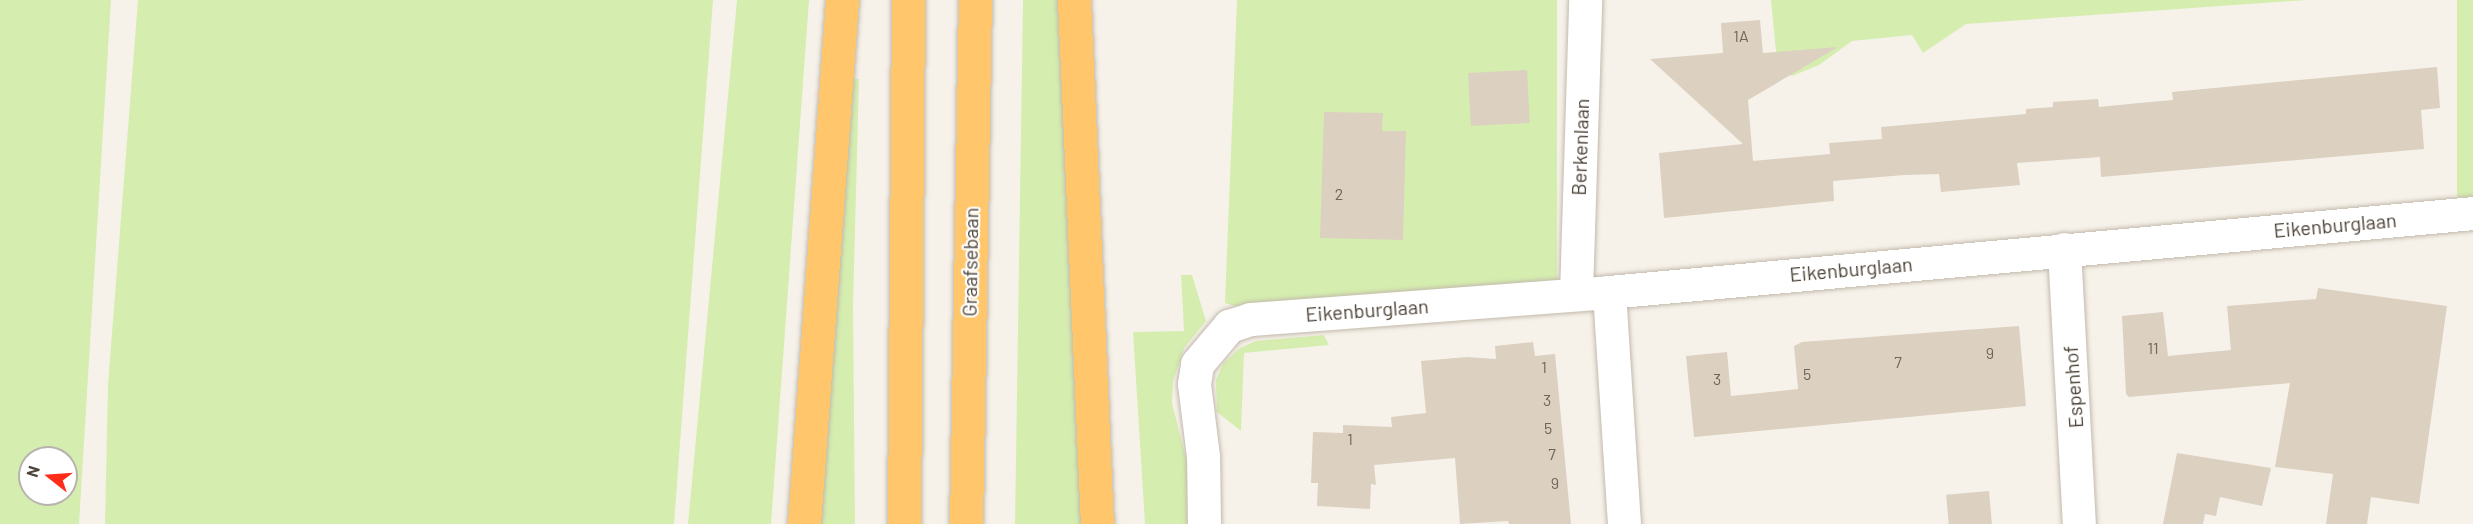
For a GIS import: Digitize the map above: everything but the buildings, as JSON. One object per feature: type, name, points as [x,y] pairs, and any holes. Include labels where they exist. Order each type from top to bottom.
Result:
[{"type":"highway","points":[[804,524],[842,0]]},
{"type":"highway","points":[[904,524],[908,0]]},
{"type":"highway","name":"Graafsebaan","points":[[966,524],[975,0]]},
{"type":"highway","points":[[1074,0],[1097,524]]},
{"type":"street","name":"Berkenlaan","points":[[1576,294],[1585,0]]},
{"type":"street","name":"Eikenburglaan","points":[[1204,524],[1203,456],[1194,384],[1197,364],[1206,350],[1229,326],[1251,319],[1576,294],[2473,213]]},
{"type":"street","name":"Espenhof","points":[[2064,249],[2079,524]]},
{"type":"street","points":[[1609,291],[1624,524]]},
{"type":"green space","points":[[0,0],[111,0],[79,524],[0,524]]},
{"type":"green space","points":[[138,0],[713,0],[674,524],[105,524],[108,384]]},
{"type":"green space","points":[[737,0],[809,0],[771,524],[688,524]]},
{"type":"green space","points":[[1023,0],[1058,0],[1083,524],[1015,524]]},
{"type":"green space","points":[[1237,0],[1557,0],[1557,280],[1241,308],[1225,303]]},
{"type":"green space","points":[[1771,0],[2306,0],[1966,24],[1923,53],[1912,35],[1852,41],[1819,65],[1792,76],[1778,72]]},
{"type":"green space","points":[[2457,0],[2473,0],[2473,197],[2457,197]]},
{"type":"green space","points":[[849,78],[859,79],[853,305],[855,524],[817,524]]},
{"type":"green space","points":[[1181,275],[1192,275],[1206,321],[1184,348],[1173,382],[1172,403],[1190,474],[1187,524],[1145,524],[1133,332],[1184,331]]},
{"type":"green space","points":[[1324,335],[1329,345],[1244,353],[1241,431],[1217,412],[1216,380],[1223,364],[1240,348],[1256,341]]}]
